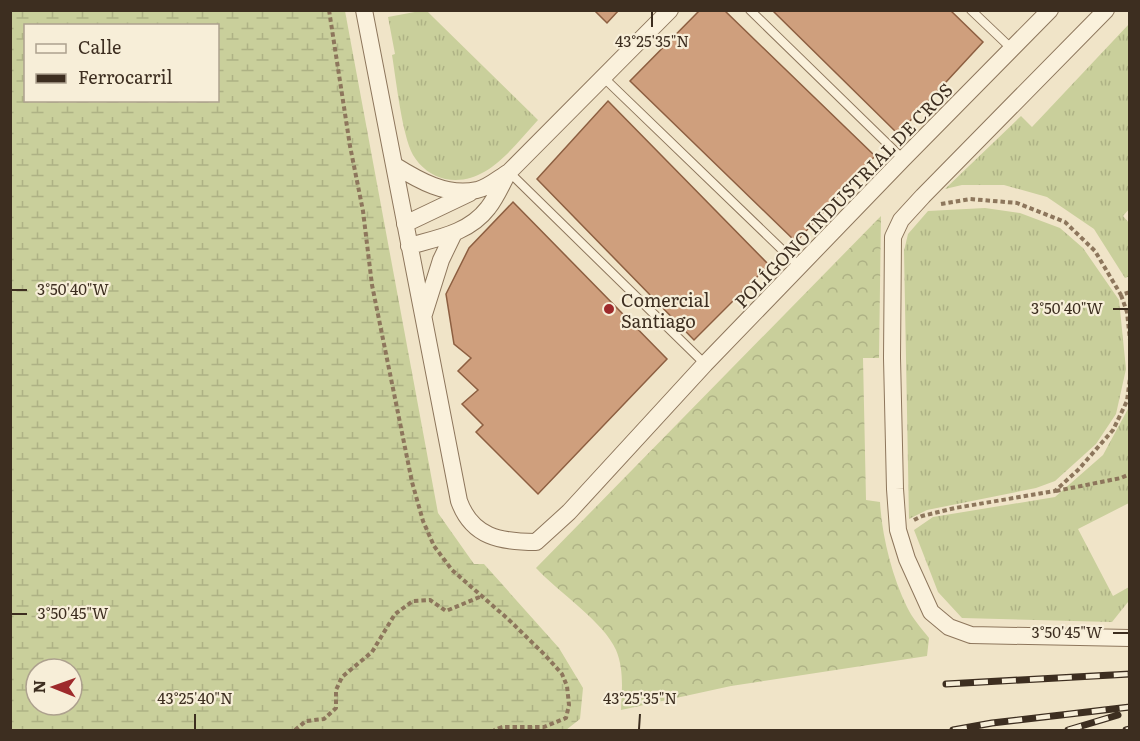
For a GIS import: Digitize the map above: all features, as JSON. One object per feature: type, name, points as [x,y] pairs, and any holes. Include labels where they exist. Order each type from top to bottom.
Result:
[{"type":"street","name":"POLÍGONO INDUSTRIAL DE CROS","points":[[364,10],[459,501],[464,514],[478,530],[511,540],[536,542],[569,512],[705,364],[1050,10]]},
{"type":"street","points":[[409,246],[454,233],[474,223],[489,207],[509,172],[670,10]]},
{"type":"street","points":[[1107,10],[901,220],[893,237],[892,358],[895,489],[898,530],[907,559],[931,612],[949,627],[971,635],[1130,638]]},
{"type":"street","points":[[394,165],[431,185],[455,191],[476,190]]},
{"type":"street","points":[[405,224],[509,172]]},
{"type":"street","name":"POLÍGONO INDUSTRIAL DE CROS","points":[[423,318],[441,260],[454,233]]},
{"type":"lane","points":[[750,10],[903,159]]},
{"type":"lane","points":[[971,10],[1013,50]]},
{"type":"lane","points":[[603,77],[799,266]]},
{"type":"lane","points":[[509,172],[705,364]]},
{"type":"path","points":[[912,209],[970,199],[1017,203],[1065,222],[1095,251],[1121,295],[1127,312],[1130,340]]},
{"type":"path","points":[[1121,295],[1130,292]]},
{"type":"path","points":[[1056,491],[1113,430],[1127,401],[1130,378]]},
{"type":"path","points":[[898,530],[922,516],[955,508],[1056,491],[1121,478],[1130,474]]},
{"type":"path","points":[[296,730],[306,721],[324,719],[336,708],[336,690],[342,677],[372,652],[395,614],[413,601],[430,600],[446,611],[482,596]]},
{"type":"green space","points":[[10,11],[345,11],[438,513],[474,564],[484,564],[559,648],[583,688],[580,719],[566,730],[11,730]]},
{"type":"green space","points":[[420,11],[428,12],[538,120],[498,163],[473,177],[460,180],[436,176],[419,163],[409,146],[400,106],[392,55],[395,54],[388,17]]},
{"type":"green space","points":[[1129,24],[1130,208],[1123,216],[1129,223],[1130,276],[1125,278],[1094,229],[1047,197],[1004,185],[962,185],[945,189],[1021,116],[1032,127]]},
{"type":"green space","points":[[985,208],[1020,213],[1060,228],[1083,248],[1119,300],[1126,369],[1116,414],[1096,444],[1055,481],[1036,488],[927,510],[909,519],[904,251],[908,234],[928,211]]},
{"type":"green space","points":[[881,216],[879,358],[863,358],[866,500],[880,502],[885,542],[892,569],[909,611],[929,638],[927,656],[731,686],[621,710],[620,665],[610,639],[591,618],[536,568]]},
{"type":"green space","points":[[1129,407],[1129,503],[1078,529],[1113,596],[1129,587],[1128,602],[1112,622],[962,618],[938,592],[914,530],[933,517],[1055,497],[1103,455]]},
{"type":"building","points":[[594,10],[619,10],[607,23]]},
{"type":"building","points":[[700,10],[724,10],[875,156],[796,242],[630,81]]},
{"type":"building","points":[[772,10],[950,10],[983,42],[898,134]]},
{"type":"building","points":[[608,101],[769,265],[694,340],[537,179]]},
{"type":"building","points":[[513,202],[667,359],[538,494],[476,432],[483,425],[462,404],[478,390],[458,371],[471,358],[454,344],[446,294],[469,248]]},
{"type":"railway","points":[[946,684],[1130,674]]},
{"type":"railway","points":[[953,730],[992,723],[1130,707]]},
{"type":"railway","points":[[1068,730],[1118,715]]},
{"type":"railway","points":[[1126,730],[1130,729]]},
{"type":"place","name":"Comercial Santiago","points":[[609,309]]}]
